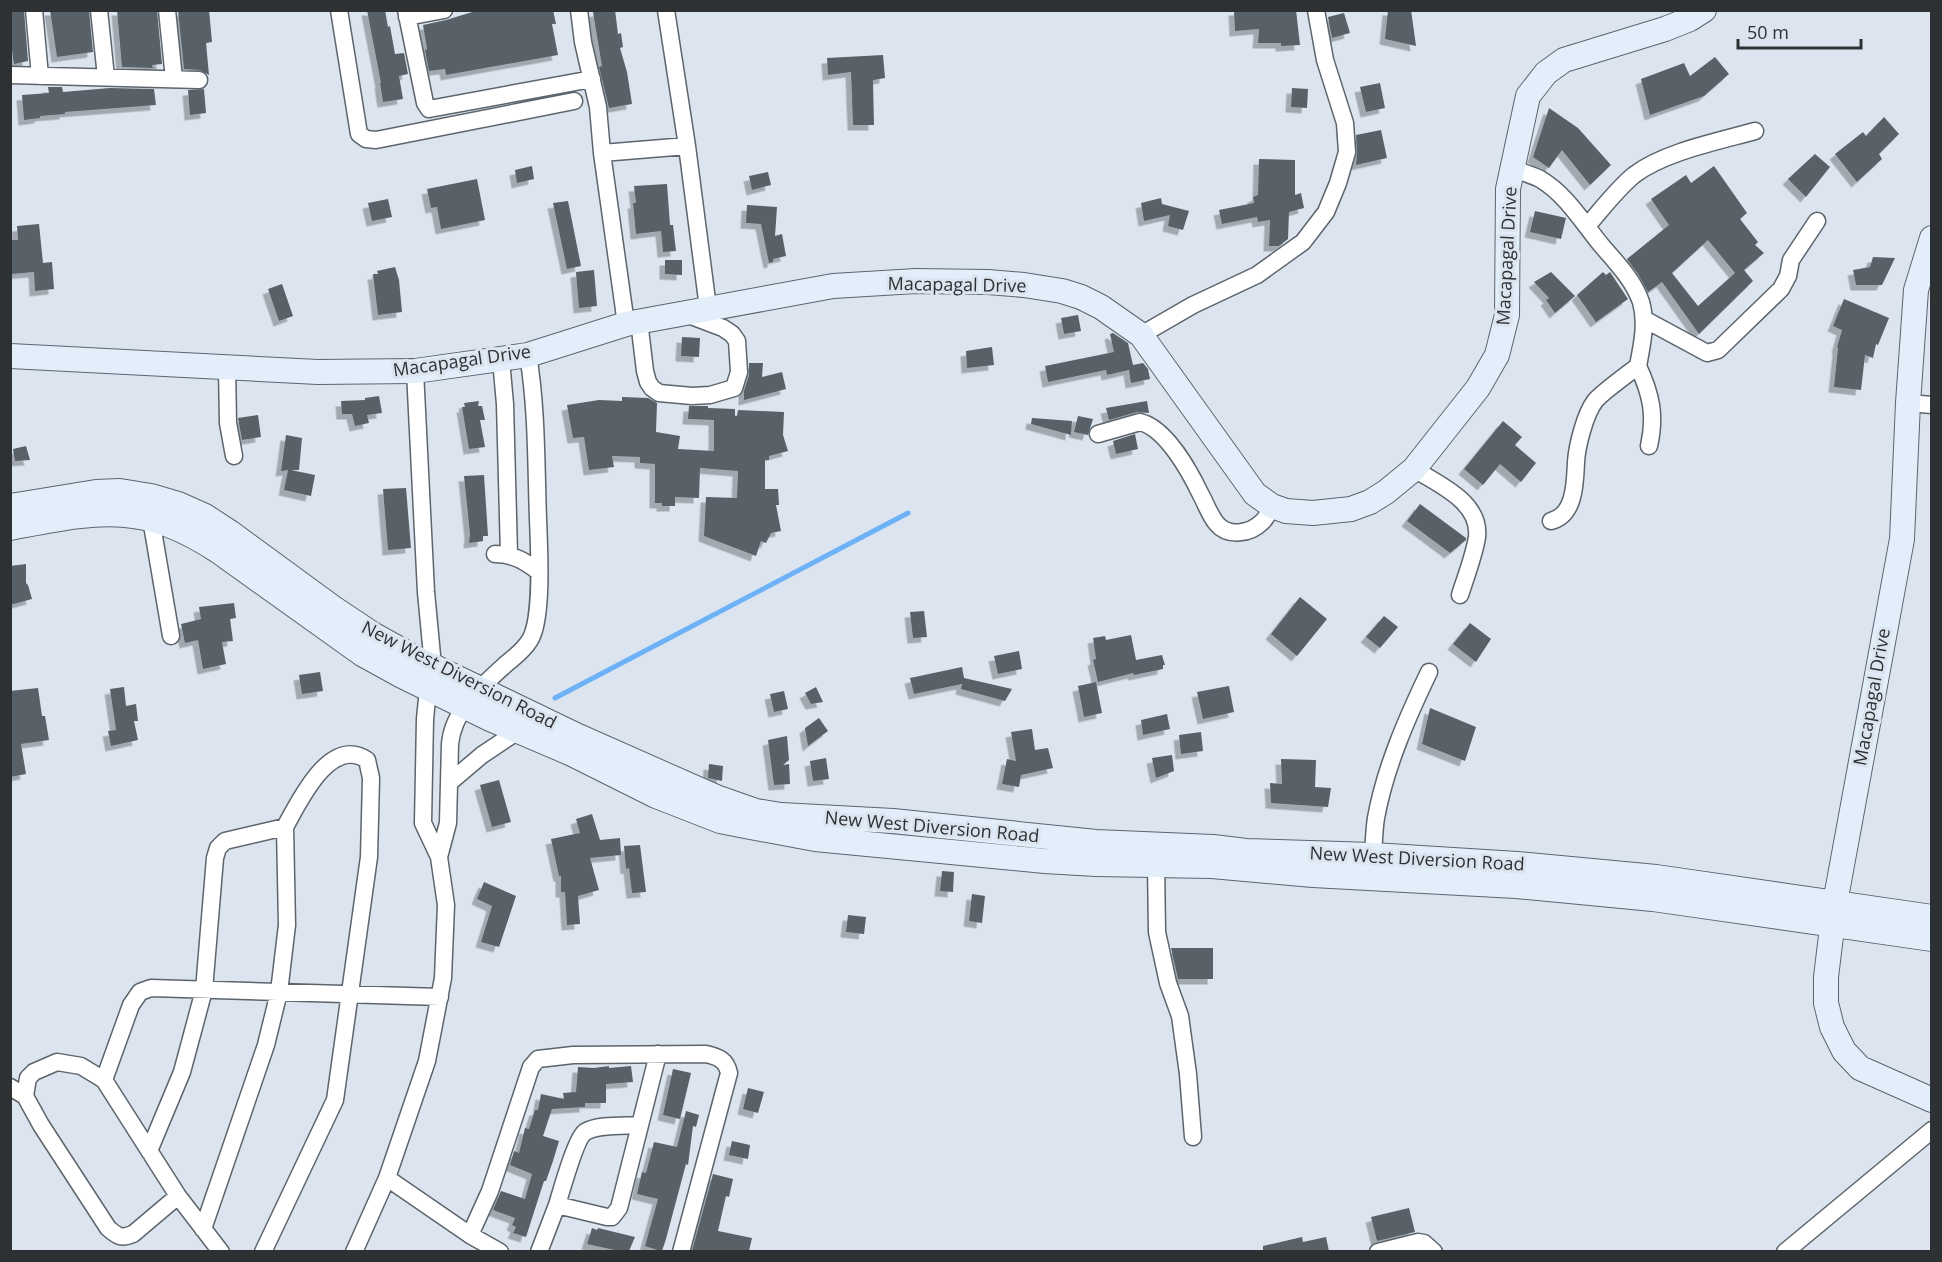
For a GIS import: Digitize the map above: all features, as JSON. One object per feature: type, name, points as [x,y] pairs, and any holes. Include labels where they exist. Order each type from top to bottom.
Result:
[{"type":"street","points":[[34,10],[40,76]]},
{"type":"street","points":[[99,10],[106,77]]},
{"type":"street","points":[[167,10],[174,79]]},
{"type":"street","points":[[339,10],[359,134],[366,139],[375,140],[574,101]]},
{"type":"street","points":[[444,10],[406,14],[425,103],[429,109],[592,79]]},
{"type":"street","points":[[579,10],[583,42],[598,107],[602,153],[633,323],[648,382],[659,393],[692,396],[710,395],[734,388],[739,372],[737,341],[723,328],[683,312]]},
{"type":"street","points":[[666,10],[687,146],[708,308]]},
{"type":"street","points":[[1141,335],[1193,305],[1257,275],[1303,242],[1326,212],[1347,152],[1345,123],[1325,60],[1316,10]]},
{"type":"street","name":"Macapagal Drive","points":[[10,356],[318,372],[416,371],[528,355],[633,323],[833,286],[916,281],[988,282],[1043,288],[1082,297],[1101,307],[1141,335],[1255,495],[1272,506],[1286,511],[1313,513],[1351,510],[1386,492],[1414,469],[1478,388],[1497,355],[1507,315],[1508,189],[1528,96],[1546,73],[1564,60],[1665,29],[1690,19],[1704,10]]},
{"type":"street","points":[[10,75],[199,80]]},
{"type":"street","points":[[1587,226],[1633,176],[1650,165],[1693,149],[1755,131]]},
{"type":"street","points":[[602,153],[687,146]]},
{"type":"street","points":[[1514,169],[1539,179],[1560,194],[1611,255],[1634,288],[1641,303],[1644,319],[1638,366],[1651,398],[1653,422],[1649,446]]},
{"type":"street","points":[[1644,319],[1707,353],[1718,350],[1781,289],[1788,276],[1791,260],[1817,221]]},
{"type":"street","name":"Macapagal Drive","points":[[1932,238],[1916,290],[1920,404],[1902,539],[1833,914],[1826,977],[1826,1003],[1832,1027],[1844,1052],[1860,1068],[1932,1100]]},
{"type":"street","points":[[439,857],[448,823],[450,734],[472,698],[532,637],[536,623],[539,572],[534,404],[528,355]]},
{"type":"street","points":[[501,360],[505,404],[502,554],[526,562],[539,572]]},
{"type":"street","points":[[1551,521],[1565,514],[1576,483],[1576,462],[1581,430],[1595,400],[1638,366]]},
{"type":"street","points":[[227,368],[228,423],[234,456]]},
{"type":"street","points":[[354,1251],[387,1178],[427,1061],[443,978],[446,905],[439,857],[423,823],[424,765],[431,677],[416,371]]},
{"type":"street","points":[[505,404],[534,404]]},
{"type":"street","points":[[1098,434],[1140,422],[1154,429],[1188,470],[1216,523],[1225,532],[1234,534],[1249,530],[1263,522],[1272,506]]},
{"type":"street","points":[[1414,469],[1459,498],[1470,510],[1476,522],[1477,536],[1460,595]]},
{"type":"street","name":"New West Diversion Road","points":[[10,506],[96,492],[120,491],[151,496],[178,504],[205,516],[231,533],[431,677]]},
{"type":"street","name":"New West Diversion Road","points":[[10,528],[98,513],[119,513],[152,519],[195,536],[362,654],[431,677],[472,698],[578,736],[716,797],[756,811],[1096,842],[1517,864],[1656,877],[1833,914],[1932,939]]},
{"type":"street","points":[[152,519],[171,636]]},
{"type":"street","points":[[1373,855],[1376,819],[1389,770],[1412,708],[1429,672]]},
{"type":"street","name":"New West Diversion Road","points":[[472,698],[518,731],[572,754],[656,796],[720,821],[815,839],[1045,861],[1212,866],[1313,875],[1516,886],[1833,914],[1932,916]]},
{"type":"street","points":[[449,783],[482,755],[518,731]]},
{"type":"street","points":[[203,1229],[266,1045],[279,992],[287,925],[285,827],[300,799],[325,764],[342,756],[360,755],[367,760],[371,778],[369,857],[335,1100],[262,1251]]},
{"type":"street","points":[[424,765],[449,765]]},
{"type":"street","points":[[149,1151],[182,1072],[204,990],[215,858],[218,848],[225,840],[285,827]]},
{"type":"street","points":[[1156,864],[1157,932],[1168,983],[1180,1016],[1194,1137]]},
{"type":"street","points":[[104,1080],[131,1005],[140,992],[151,988],[440,997]]},
{"type":"street","points":[[557,1206],[612,1218],[616,1215],[658,1054]]},
{"type":"street","points":[[470,1235],[490,1191],[531,1067],[538,1059],[573,1055],[714,1056],[723,1059],[729,1073],[681,1251]]},
{"type":"street","points":[[178,1196],[133,1234],[125,1237],[117,1236],[102,1218],[18,1091],[34,1072],[57,1062],[81,1066],[104,1080],[178,1196],[221,1251]]},
{"type":"street","points":[[539,1251],[557,1206],[580,1136],[594,1128],[640,1125]]},
{"type":"street","points":[[1785,1251],[1932,1130]]},
{"type":"street","points":[[387,1178],[470,1235],[500,1251]]},
{"type":"street","points":[[1378,1251],[1418,1242],[1424,1243],[1434,1251]]},
{"type":"building","points":[[10,10],[24,10],[28,61],[14,64],[10,35]]},
{"type":"building","points":[[50,10],[89,10],[93,52],[57,57]]},
{"type":"building","points":[[117,10],[157,10],[162,64],[152,65],[153,68],[122,67]]},
{"type":"building","points":[[178,10],[209,10],[212,42],[206,43],[209,75],[200,70],[184,69]]},
{"type":"building","points":[[367,10],[385,10],[395,54],[404,53],[408,74],[399,76],[403,99],[383,102]]},
{"type":"building","points":[[479,10],[553,10],[556,24],[552,24],[558,55],[446,75],[445,69],[429,71],[423,25]]},
{"type":"building","points":[[615,10],[618,34],[621,33],[623,47],[620,48],[627,72],[632,104],[609,108],[599,67],[602,66],[593,12]]},
{"type":"building","points":[[1234,10],[1296,10],[1300,45],[1281,46],[1281,43],[1258,43],[1259,29],[1235,31]]},
{"type":"building","points":[[1388,10],[1411,10],[1416,46],[1385,39]]},
{"type":"building","points":[[1344,13],[1350,33],[1332,38],[1328,17]]},
{"type":"building","points":[[883,55],[885,78],[873,80],[874,125],[853,125],[851,72],[828,75],[827,58]]},
{"type":"building","points":[[1715,57],[1729,74],[1704,96],[1650,115],[1641,79],[1684,63],[1690,76]]},
{"type":"building","points":[[1380,83],[1385,108],[1366,112],[1360,87]]},
{"type":"building","points":[[48,87],[62,87],[63,92],[110,88],[154,89],[156,105],[65,112],[65,114],[24,120],[22,95],[49,93]]},
{"type":"building","points":[[1292,88],[1308,89],[1307,108],[1291,107]]},
{"type":"building","points":[[204,89],[206,113],[190,115],[188,90]]},
{"type":"building","points":[[1549,108],[1578,128],[1611,165],[1590,185],[1562,150],[1549,168],[1533,157]]},
{"type":"building","points":[[1884,117],[1899,134],[1879,154],[1882,159],[1857,182],[1835,154],[1863,132],[1866,136]]},
{"type":"building","points":[[1381,130],[1387,158],[1356,165],[1356,135]]},
{"type":"building","points":[[1815,154],[1830,167],[1806,197],[1788,179]]},
{"type":"building","points":[[1259,159],[1295,160],[1295,195],[1301,193],[1304,208],[1289,212],[1288,239],[1279,246],[1269,246],[1270,220],[1258,222],[1257,217],[1222,224],[1219,210],[1254,203],[1253,197],[1258,195]]},
{"type":"building","points":[[532,166],[534,179],[517,183],[515,170]]},
{"type":"building","points":[[1714,166],[1747,213],[1740,219],[1758,242],[1755,245],[1764,253],[1744,270],[1753,281],[1699,334],[1662,282],[1648,292],[1627,259],[1669,225],[1651,199],[1686,175],[1691,183]],"holes":[[[1708,240],[1735,273],[1698,306],[1672,273]]]},
{"type":"building","points":[[768,172],[771,185],[752,190],[749,176]]},
{"type":"building","points":[[477,179],[485,220],[441,229],[437,207],[431,208],[427,189]]},
{"type":"building","points":[[667,184],[670,225],[673,225],[676,251],[663,252],[661,231],[636,234],[634,186]]},
{"type":"building","points":[[1161,198],[1162,204],[1189,211],[1183,230],[1168,226],[1170,215],[1144,221],[1141,203]]},
{"type":"building","points":[[388,199],[392,217],[372,221],[368,203]]},
{"type":"building","points":[[568,201],[581,266],[567,269],[553,203]]},
{"type":"building","points":[[747,205],[777,207],[775,236],[782,234],[786,256],[773,259],[773,262],[769,263],[761,224],[746,223]]},
{"type":"building","points":[[1535,211],[1566,218],[1561,239],[1530,232]]},
{"type":"building","points":[[39,224],[43,263],[52,262],[54,289],[35,291],[34,272],[12,274],[10,240],[18,240],[17,226]]},
{"type":"building","points":[[1873,257],[1895,258],[1882,285],[1856,285],[1853,270],[1870,267]]},
{"type":"building","points":[[665,260],[682,260],[682,275],[665,274]]},
{"type":"building","points":[[395,267],[399,280],[402,312],[378,315],[373,274]]},
{"type":"building","points":[[594,270],[597,306],[579,308],[576,272]]},
{"type":"building","points":[[1551,272],[1575,296],[1555,313],[1546,300],[1549,298],[1534,282]]},
{"type":"building","points":[[1603,272],[1606,275],[1610,272],[1628,299],[1596,322],[1577,295]]},
{"type":"building","points":[[282,284],[293,316],[279,321],[268,289]]},
{"type":"building","points":[[1844,299],[1889,318],[1878,345],[1876,344],[1873,358],[1865,355],[1861,390],[1834,387],[1837,347],[1842,330],[1833,326]]},
{"type":"building","points":[[1078,315],[1081,331],[1064,334],[1061,318]]},
{"type":"building","points":[[1113,333],[1128,343],[1133,365],[1143,363],[1148,369],[1150,379],[1131,383],[1129,370],[1107,375],[1106,370],[1048,382],[1045,366],[1114,352],[1110,334]]},
{"type":"building","points":[[682,337],[700,338],[699,357],[681,356]]},
{"type":"building","points":[[992,347],[994,365],[967,368],[966,351]]},
{"type":"building","points":[[749,363],[763,363],[762,377],[782,372],[786,389],[744,400]]},
{"type":"building","points":[[379,396],[382,413],[367,415],[369,423],[355,426],[352,414],[342,414],[341,401],[365,400],[365,398]]},
{"type":"building","points":[[622,397],[648,398],[657,403],[656,432],[680,436],[678,449],[714,451],[714,420],[688,419],[689,406],[735,409],[735,416],[738,410],[784,412],[783,435],[788,451],[769,456],[769,460],[765,460],[765,489],[778,489],[779,505],[776,505],[781,531],[771,533],[766,543],[761,541],[756,556],[704,536],[706,497],[737,498],[738,471],[700,468],[699,498],[675,497],[675,506],[662,506],[662,503],[655,503],[655,464],[640,463],[640,457],[612,456],[614,467],[589,470],[584,437],[573,438],[567,405],[599,400],[622,401]]},
{"type":"building","points":[[479,401],[478,406],[482,406],[485,420],[480,420],[485,447],[469,449],[462,407],[465,407],[464,403]]},
{"type":"building","points":[[1147,401],[1149,413],[1137,412],[1109,420],[1106,408]]},
{"type":"building","points":[[258,415],[261,437],[242,440],[238,418]]},
{"type":"building","points":[[1078,416],[1093,419],[1088,435],[1074,432]]},
{"type":"building","points":[[1032,418],[1072,421],[1071,435],[1031,424]]},
{"type":"building","points":[[1503,421],[1522,437],[1515,445],[1536,463],[1521,482],[1500,464],[1483,485],[1464,469]]},
{"type":"building","points":[[1135,434],[1138,449],[1116,454],[1113,441]]},
{"type":"building","points":[[286,435],[302,438],[299,470],[291,470],[315,475],[311,496],[284,490],[288,470],[281,471]]},
{"type":"building","points":[[26,446],[30,460],[15,461],[13,449]]},
{"type":"building","points":[[484,475],[488,536],[483,536],[483,541],[469,543],[464,476]]},
{"type":"building","points":[[406,488],[411,548],[388,550],[383,489]]},
{"type":"building","points":[[1420,504],[1466,540],[1450,553],[1407,521]]},
{"type":"building","points":[[26,564],[26,583],[32,599],[10,605],[10,566]]},
{"type":"building","points":[[1300,597],[1327,619],[1297,656],[1271,634]]},
{"type":"building","points":[[234,603],[236,618],[230,619],[233,641],[222,642],[226,664],[203,669],[198,640],[185,643],[181,624],[201,619],[199,607]]},
{"type":"building","points":[[924,611],[927,637],[913,638],[910,612]]},
{"type":"building","points":[[1384,616],[1398,627],[1380,648],[1366,637]]},
{"type":"building","points":[[1470,623],[1491,639],[1476,662],[1453,644]]},
{"type":"building","points":[[1131,635],[1136,660],[1162,655],[1165,665],[1163,669],[1134,675],[1133,673],[1098,682],[1093,660],[1096,659],[1093,638],[1105,636],[1106,640]]},
{"type":"building","points":[[1019,651],[1022,669],[998,674],[994,656]]},
{"type":"building","points":[[962,667],[964,678],[1012,689],[1005,701],[961,689],[962,684],[914,694],[910,678]]},
{"type":"building","points":[[320,672],[323,691],[302,694],[299,675]]},
{"type":"building","points":[[1096,682],[1102,713],[1084,717],[1078,686]]},
{"type":"building","points":[[1229,686],[1234,712],[1203,719],[1197,692]]},
{"type":"building","points":[[124,687],[126,706],[136,704],[138,721],[134,721],[138,740],[111,746],[108,731],[116,730],[110,689]]},
{"type":"building","points":[[816,687],[823,702],[811,704],[805,693]]},
{"type":"building","points":[[38,688],[42,716],[45,716],[49,740],[21,744],[26,774],[10,777],[10,691]]},
{"type":"building","points":[[784,691],[788,709],[774,712],[770,694]]},
{"type":"building","points":[[1430,708],[1476,727],[1465,761],[1422,744]]},
{"type":"building","points":[[1167,714],[1170,729],[1143,735],[1141,720]]},
{"type":"building","points":[[819,718],[828,731],[808,746],[805,728]]},
{"type":"building","points":[[1032,729],[1035,750],[1048,748],[1053,768],[1021,775],[1019,787],[1002,784],[1007,759],[1016,761],[1011,732]]},
{"type":"building","points":[[1201,732],[1203,751],[1181,754],[1179,735]]},
{"type":"building","points":[[787,736],[789,760],[783,765],[789,764],[790,784],[774,785],[768,740]]},
{"type":"building","points":[[1172,755],[1174,771],[1156,778],[1152,758]]},
{"type":"building","points":[[826,758],[829,779],[813,781],[810,761]]},
{"type":"building","points":[[1281,759],[1316,760],[1315,787],[1331,788],[1328,807],[1271,803],[1270,783],[1282,784]]},
{"type":"building","points":[[709,764],[723,766],[722,781],[708,778]]},
{"type":"building","points":[[499,780],[511,822],[492,827],[480,785]]},
{"type":"building","points":[[592,814],[600,840],[620,838],[621,855],[590,858],[599,890],[578,896],[580,924],[567,925],[565,892],[561,892],[561,876],[559,876],[551,839],[580,833],[576,819]]},
{"type":"building","points":[[640,845],[646,892],[632,893],[629,868],[626,869],[624,846]]},
{"type":"building","points":[[942,871],[954,872],[953,892],[940,891]]},
{"type":"building","points":[[484,882],[516,896],[499,947],[481,942],[492,906],[477,899]]},
{"type":"building","points":[[972,894],[985,896],[982,923],[969,921]]},
{"type":"building","points":[[848,915],[866,917],[864,934],[846,932]]},
{"type":"building","points":[[1171,948],[1213,948],[1213,979],[1178,979]]},
{"type":"building","points":[[609,1066],[609,1068],[631,1066],[633,1082],[606,1084],[606,1103],[585,1103],[585,1107],[552,1109],[543,1136],[559,1141],[553,1161],[526,1237],[513,1233],[516,1227],[512,1225],[515,1218],[493,1210],[501,1191],[525,1199],[532,1174],[510,1165],[514,1151],[519,1153],[525,1128],[529,1129],[535,1110],[538,1110],[541,1094],[564,1099],[563,1093],[576,1092],[578,1067]]},
{"type":"building","points":[[673,1069],[691,1073],[680,1119],[663,1115]]},
{"type":"building","points":[[748,1088],[764,1092],[758,1113],[743,1109]]},
{"type":"building","points":[[686,1111],[699,1115],[696,1127],[693,1126],[688,1165],[686,1164],[666,1239],[660,1251],[645,1246],[658,1199],[637,1194],[642,1172],[646,1173],[654,1142],[677,1147]]},
{"type":"building","points":[[732,1141],[750,1145],[748,1159],[729,1155]]},
{"type":"building","points":[[713,1174],[733,1179],[729,1197],[726,1196],[718,1231],[752,1238],[749,1251],[692,1251]]},
{"type":"building","points":[[1409,1208],[1415,1232],[1377,1241],[1371,1217]]},
{"type":"building","points":[[592,1228],[635,1237],[629,1251],[619,1251],[587,1244]]},
{"type":"building","points":[[1302,1237],[1303,1242],[1326,1237],[1329,1251],[1263,1251],[1263,1246]]},
{"type":"waterway","points":[[555,698],[908,513]]}]
